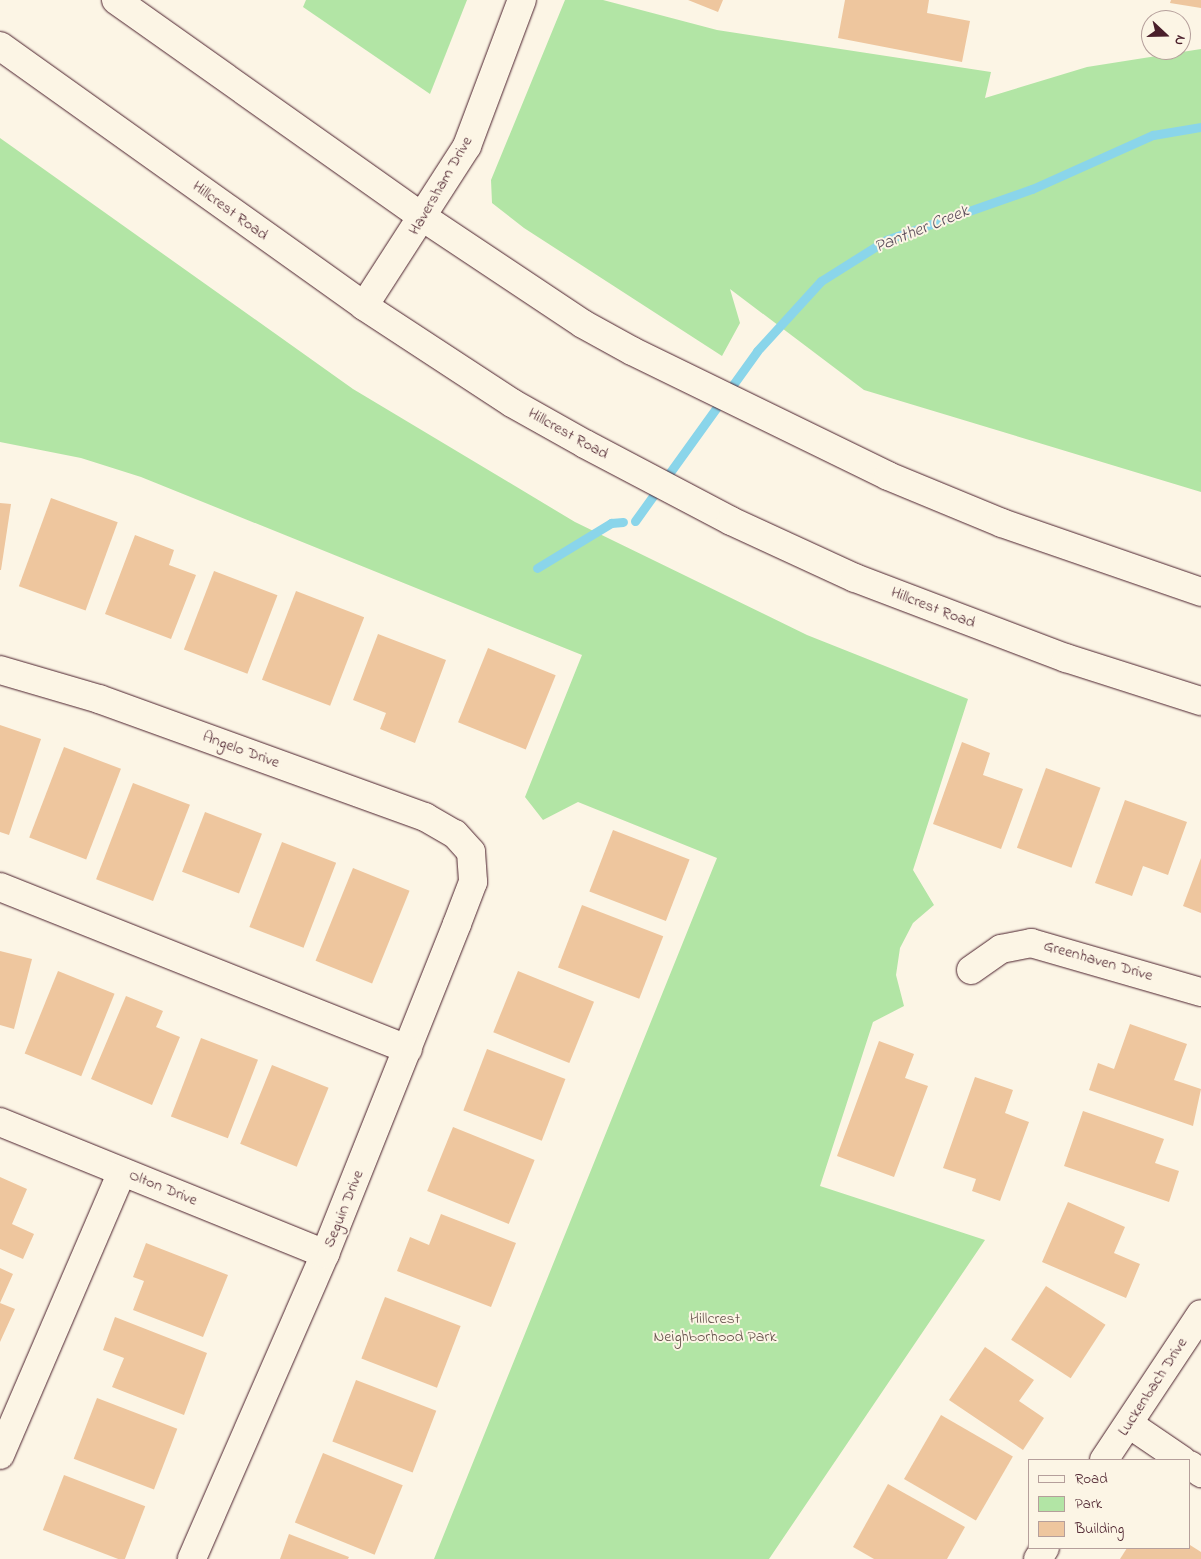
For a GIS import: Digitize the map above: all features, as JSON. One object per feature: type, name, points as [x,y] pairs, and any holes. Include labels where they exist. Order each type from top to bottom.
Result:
[{"type":"main road","points":[[116,0],[424,218],[582,324],[802,436],[1002,523],[1201,592]]},
{"type":"main road","name":"Haversham Drive","points":[[364,306],[424,218],[467,146],[522,0]]},
{"type":"main road","name":"Hillcrest Road","points":[[0,46],[364,306],[512,403],[585,444],[806,558],[965,620],[1201,701]]},
{"type":"main road","name":"Angelo Drive","points":[[0,670],[99,699],[425,817],[455,834],[471,852]]},
{"type":"main road","name":"Seguin Drive","points":[[192,1559],[326,1254],[408,1049],[473,882],[471,852]]},
{"type":"main road","points":[[0,887],[408,1049]]},
{"type":"main road","name":"Greenhaven Drive","points":[[971,970],[1001,949],[1031,943],[1201,992]]},
{"type":"main road","name":"Olton Drive","points":[[0,1122],[326,1254]]},
{"type":"main road","points":[[0,1455],[122,1172]]},
{"type":"main road","name":"Luckenbach Drive","points":[[1105,1459],[1201,1314]]},
{"type":"main road","points":[[1129,1424],[1181,1459]]},
{"type":"green space","points":[[306,0],[467,0],[430,94],[303,7]]},
{"type":"green space","points":[[565,0],[603,0],[717,30],[991,72],[985,98],[1087,67],[1141,58],[1141,60],[1191,60],[1191,51],[1201,49],[1201,492],[864,390],[730,289],[740,323],[722,356],[524,228],[492,203],[491,180]]},
{"type":"green space","name":"Hillcrest Neighborhood Park","points":[[0,138],[353,389],[575,522],[807,635],[968,699],[913,870],[934,905],[913,923],[900,948],[896,975],[904,1006],[873,1022],[820,1186],[985,1240],[769,1559],[434,1559],[717,858],[578,802],[543,820],[525,797],[582,655],[141,477],[81,458],[0,442]]},
{"type":"building","points":[[688,0],[723,0],[718,12]]},
{"type":"building","points":[[845,0],[929,0],[927,13],[970,21],[962,62],[838,38]]},
{"type":"building","points":[[1171,0],[1201,0],[1201,8],[1170,3]]},
{"type":"building","points":[[51,498],[118,522],[86,611],[19,586]]},
{"type":"building","points":[[0,503],[11,504],[1,570],[0,570]]},
{"type":"building","points":[[135,535],[174,550],[169,565],[196,575],[171,639],[105,614]]},
{"type":"building","points":[[214,571],[277,595],[247,674],[184,649]]},
{"type":"building","points":[[296,591],[364,617],[330,706],[262,680]]},
{"type":"building","points":[[378,634],[446,660],[415,743],[380,729],[386,713],[353,700]]},
{"type":"building","points":[[488,648],[556,675],[526,750],[458,722]]},
{"type":"building","points":[[0,725],[41,739],[9,835],[0,832]]},
{"type":"building","points":[[962,742],[990,753],[983,775],[1023,789],[1001,849],[933,824]]},
{"type":"building","points":[[64,747],[121,769],[86,859],[29,838]]},
{"type":"building","points":[[1046,768],[1101,788],[1071,868],[1017,848]]},
{"type":"building","points":[[133,783],[190,805],[153,901],[96,879]]},
{"type":"building","points":[[1125,800],[1187,822],[1168,875],[1143,866],[1132,896],[1095,883]]},
{"type":"building","points":[[205,812],[262,834],[239,894],[182,872]]},
{"type":"building","points":[[613,830],[690,859],[666,921],[589,892]]},
{"type":"building","points":[[282,842],[336,863],[304,948],[249,927]]},
{"type":"building","points":[[1201,858],[1201,913],[1183,906]]},
{"type":"building","points":[[353,868],[410,891],[372,984],[316,961]]},
{"type":"building","points":[[582,905],[663,936],[639,999],[558,968]]},
{"type":"building","points":[[0,951],[32,959],[14,1029],[0,1025]]},
{"type":"building","points":[[58,971],[115,994],[81,1076],[25,1054]]},
{"type":"building","points":[[518,971],[594,1002],[569,1063],[493,1032]]},
{"type":"building","points":[[126,996],[163,1011],[156,1027],[180,1037],[152,1105],[91,1079]]},
{"type":"building","points":[[1130,1024],[1187,1044],[1174,1080],[1201,1089],[1193,1126],[1089,1090],[1098,1063],[1114,1069]]},
{"type":"building","points":[[201,1038],[258,1060],[228,1138],[171,1116]]},
{"type":"building","points":[[879,1041],[914,1054],[905,1078],[928,1086],[894,1177],[837,1156]]},
{"type":"building","points":[[487,1049],[565,1079],[542,1141],[463,1111]]},
{"type":"building","points":[[272,1065],[329,1088],[297,1167],[240,1144]]},
{"type":"building","points":[[975,1077],[1013,1090],[1005,1113],[1029,1122],[1000,1201],[972,1191],[976,1179],[943,1168]]},
{"type":"building","points":[[1083,1111],[1164,1139],[1155,1163],[1179,1171],[1169,1202],[1064,1166]]},
{"type":"building","points":[[453,1127],[535,1160],[509,1224],[427,1191]]},
{"type":"building","points":[[0,1177],[27,1189],[12,1224],[34,1234],[23,1259],[0,1249]]},
{"type":"building","points":[[1068,1202],[1125,1227],[1114,1253],[1140,1264],[1126,1298],[1042,1262]]},
{"type":"building","points":[[441,1214],[516,1243],[491,1307],[397,1271],[410,1237],[429,1245]]},
{"type":"building","points":[[146,1243],[228,1275],[203,1337],[133,1310],[144,1281],[133,1277]]},
{"type":"building","points":[[0,1268],[13,1274],[0,1303]]},
{"type":"building","points":[[1046,1286],[1106,1325],[1071,1378],[1011,1340]]},
{"type":"building","points":[[385,1297],[461,1326],[437,1388],[361,1359]]},
{"type":"building","points":[[0,1303],[15,1309],[0,1342]]},
{"type":"building","points":[[115,1317],[207,1353],[184,1415],[112,1387],[124,1358],[103,1350]]},
{"type":"building","points":[[985,1347],[1034,1380],[1019,1401],[1044,1418],[1023,1450],[949,1400]]},
{"type":"building","points":[[356,1380],[436,1411],[413,1472],[332,1442]]},
{"type":"building","points":[[97,1398],[177,1429],[154,1490],[74,1459]]},
{"type":"building","points":[[941,1415],[1013,1456],[976,1521],[904,1479]]},
{"type":"building","points":[[323,1453],[403,1485],[375,1555],[295,1523]]},
{"type":"building","points":[[64,1475],[145,1506],[125,1559],[118,1559],[43,1530]]},
{"type":"building","points":[[888,1484],[965,1527],[947,1559],[874,1559],[853,1547]]},
{"type":"building","points":[[289,1534],[349,1557],[348,1559],[280,1559]]},
{"type":"building","points":[[1191,1546],[1201,1552],[1201,1559],[1120,1559],[1126,1549],[1191,1549]]},
{"type":"waterway","name":"Panther Creek","points":[[635,521],[757,351],[821,281],[886,240],[1032,189],[1153,135],[1201,127]]},
{"type":"waterway","name":"Panther Creek","points":[[537,568],[611,523],[623,522]]}]
